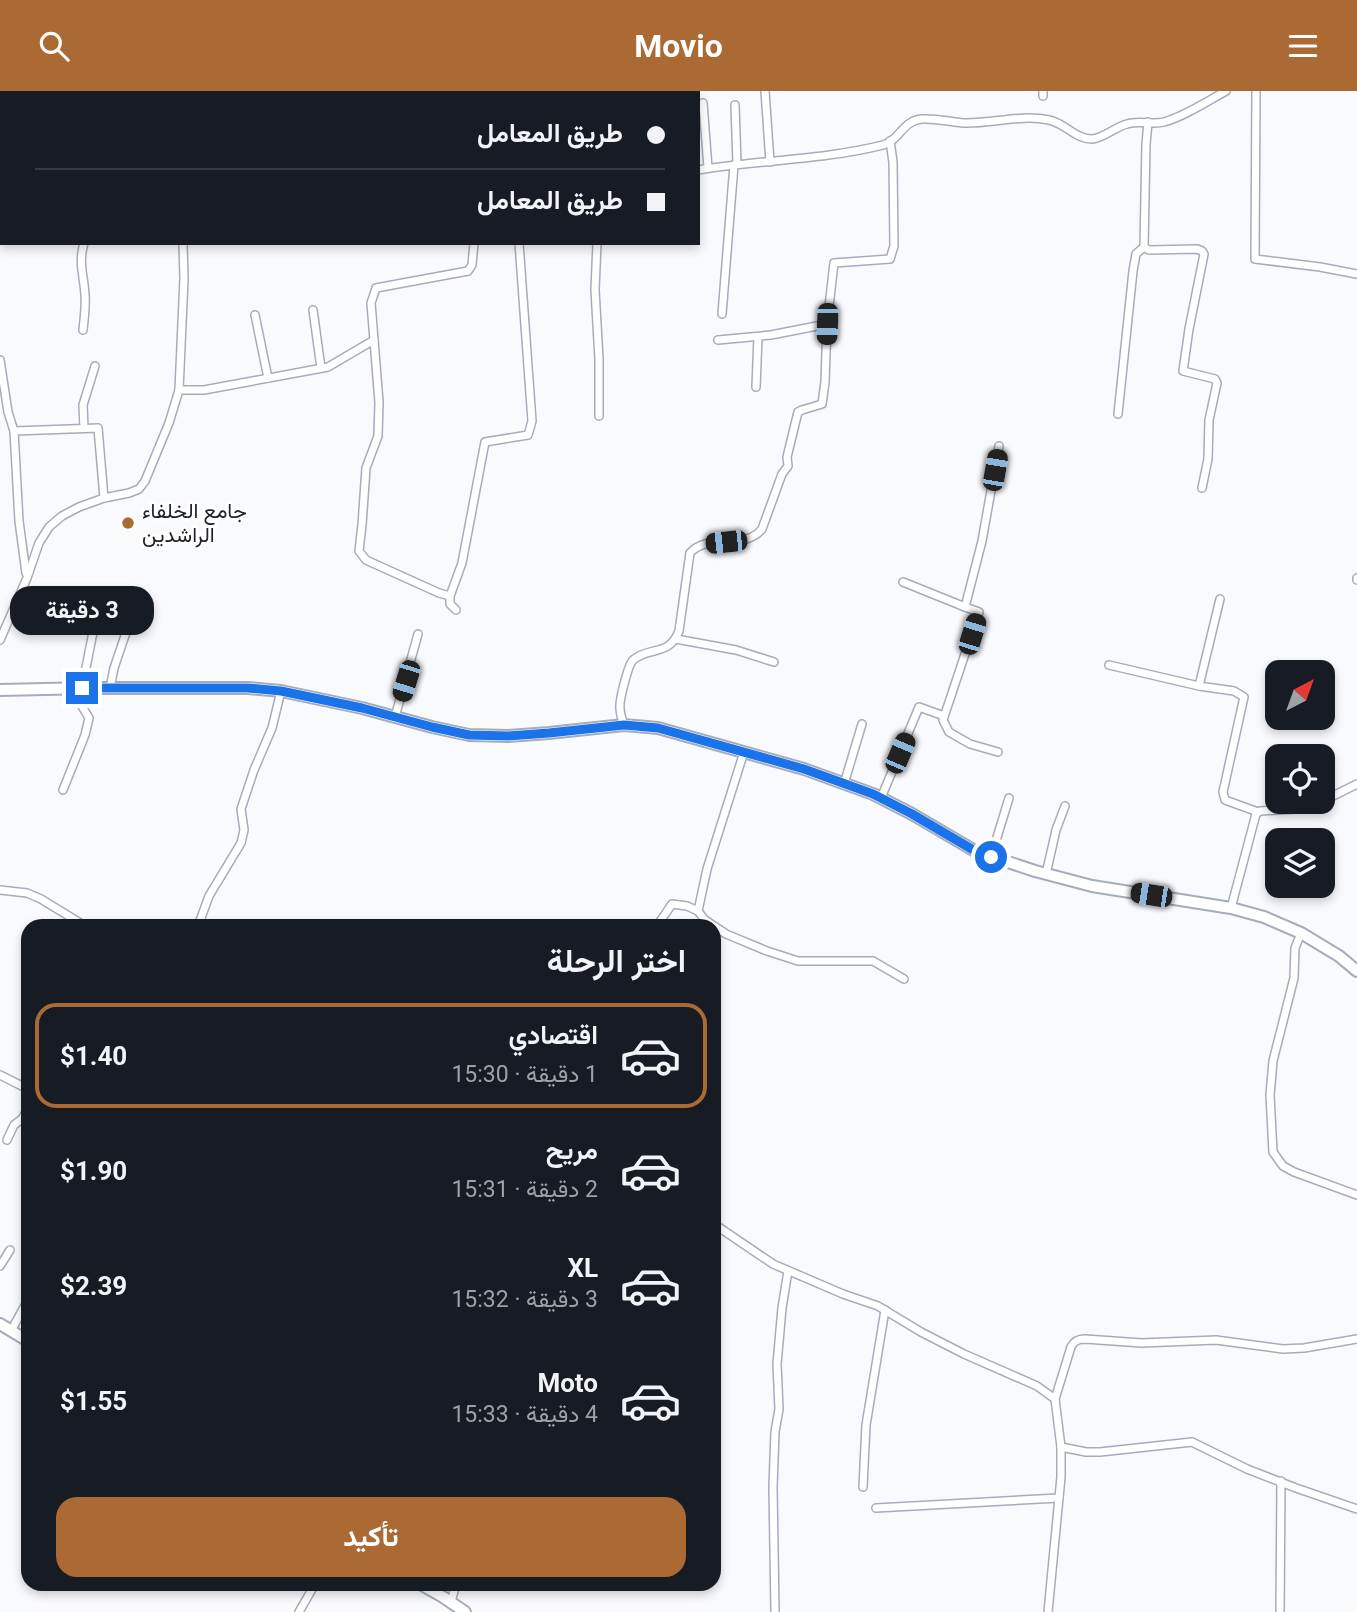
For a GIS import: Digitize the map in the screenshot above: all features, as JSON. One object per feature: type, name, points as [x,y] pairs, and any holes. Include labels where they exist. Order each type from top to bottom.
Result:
[{"type":"main road","points":[[0,690],[248,688],[281,691],[362,708],[432,727],[482,736],[549,733],[624,725],[658,728],[804,769],[881,798],[975,851],[991,857],[1093,886],[1231,908],[1264,916],[1301,933],[1339,956],[1357,971]]},
{"type":"main road","points":[[0,1324],[21,1337]]},
{"type":"main road","points":[[432,1591],[465,1612]]},
{"type":"street","points":[[765,91],[770,162]]},
{"type":"street","points":[[700,170],[845,153],[888,144],[910,122],[919,119],[964,123],[1032,118],[1052,120],[1074,134],[1093,139],[1129,123],[1164,122],[1226,91]]},
{"type":"street","points":[[1256,91],[1255,259],[1357,274]]},
{"type":"street","points":[[703,103],[708,168]]},
{"type":"street","points":[[722,314],[735,164],[735,105]]},
{"type":"street","points":[[1118,414],[1133,271],[1136,254],[1144,247],[1148,122]]},
{"type":"street","points":[[624,725],[619,706],[630,664],[637,658],[670,645],[676,639],[690,553],[704,544],[747,539],[757,535],[766,520],[782,474],[788,466],[787,457],[798,412],[822,404],[834,263],[890,259],[894,246],[893,162],[890,141]]},
{"type":"street","points":[[83,245],[81,275],[85,295],[83,330]]},
{"type":"street","points":[[0,640],[39,543],[50,527],[62,516],[79,507],[130,493],[139,489],[145,481],[169,423],[178,390],[184,279],[183,245]]},
{"type":"street","points":[[450,596],[366,560],[359,551],[366,468],[378,436],[379,402],[370,303],[376,288],[468,271],[472,265],[474,245]]},
{"type":"street","points":[[456,610],[450,604],[450,596],[462,563],[485,442],[528,435],[532,421],[519,245]]},
{"type":"street","points":[[597,245],[595,290],[599,417]]},
{"type":"street","points":[[1144,247],[1149,250],[1197,249],[1204,254],[1183,371],[1215,379],[1217,383],[1209,419],[1208,459],[1202,488]]},
{"type":"street","points":[[313,310],[321,368]]},
{"type":"street","points":[[255,314],[268,378]]},
{"type":"street","points":[[718,340],[758,337],[827,324]]},
{"type":"street","points":[[756,387],[758,337]]},
{"type":"street","points":[[178,390],[204,390],[328,367],[374,341]]},
{"type":"street","points":[[0,360],[8,412],[14,431],[19,521],[27,578]]},
{"type":"street","points":[[84,428],[83,405],[95,366]]},
{"type":"street","points":[[14,431],[98,428],[104,498]]},
{"type":"street","points":[[965,607],[982,541],[999,446]]},
{"type":"street","points":[[903,582],[979,613],[943,720],[949,732],[970,744],[998,752]]},
{"type":"street","points":[[63,790],[89,718],[76,688],[95,622],[107,596],[136,603],[110,688]]},
{"type":"street","points":[[1199,686],[1220,599]]},
{"type":"street","points":[[395,717],[418,634]]},
{"type":"street","points":[[676,639],[736,650],[774,662]]},
{"type":"street","points":[[1109,665],[1199,686],[1234,691],[1244,697],[1223,792],[1225,800],[1258,812],[1265,811]]},
{"type":"street","points":[[201,919],[209,896],[241,843],[244,830],[241,809],[272,728],[281,691]]},
{"type":"street","points":[[881,798],[919,707],[944,716]]},
{"type":"street","points":[[844,784],[862,723]]},
{"type":"street","points":[[698,911],[707,869],[744,752]]},
{"type":"street","points":[[1335,795],[1357,784]]},
{"type":"street","points":[[991,857],[1009,798]]},
{"type":"street","points":[[1046,874],[1056,830],[1065,806]]},
{"type":"street","points":[[1231,908],[1254,818],[1258,812]]},
{"type":"street","points":[[0,890],[41,899],[74,919]]},
{"type":"street","points":[[662,919],[672,904],[698,911],[704,919]]},
{"type":"street","points":[[721,930],[798,961],[873,961],[904,979]]},
{"type":"street","points":[[1301,933],[1296,948],[1294,978],[1273,1061],[1270,1095],[1273,1152],[1283,1166],[1294,1172],[1357,1195]]},
{"type":"street","points":[[0,1075],[21,1086]]},
{"type":"street","points":[[7,1140],[14,1125],[21,1122]]},
{"type":"street","points":[[721,1229],[788,1271],[878,1306],[921,1332],[1037,1387],[1055,1399]]},
{"type":"street","points":[[0,1266],[10,1250]]},
{"type":"street","points":[[775,1612],[773,1487],[775,1432],[779,1409],[777,1364],[788,1271]]},
{"type":"street","points":[[863,1487],[866,1425],[885,1310]]},
{"type":"street","points":[[11,1331],[21,1313]]},
{"type":"street","points":[[1048,1612],[1061,1477],[1061,1447],[1055,1399],[1074,1342],[1081,1339],[1142,1343],[1216,1340],[1272,1349],[1293,1349],[1357,1339]]},
{"type":"street","points":[[1061,1447],[1100,1452],[1192,1442],[1235,1464],[1357,1509]]},
{"type":"street","points":[[1280,1481],[1280,1612]]},
{"type":"street","points":[[876,1509],[1059,1498]]},
{"type":"street","points":[[299,1612],[311,1591]]},
{"type":"street","points":[[451,1602],[454,1591]]},
{"type":"place","name":"جامع الخلفاء الراشدين","points":[[128,523]]},
{"type":"route","points":[[82,688],[248,688],[281,691],[469,735],[508,736],[624,725],[658,728],[804,769],[873,794],[975,851],[991,857]]}]
